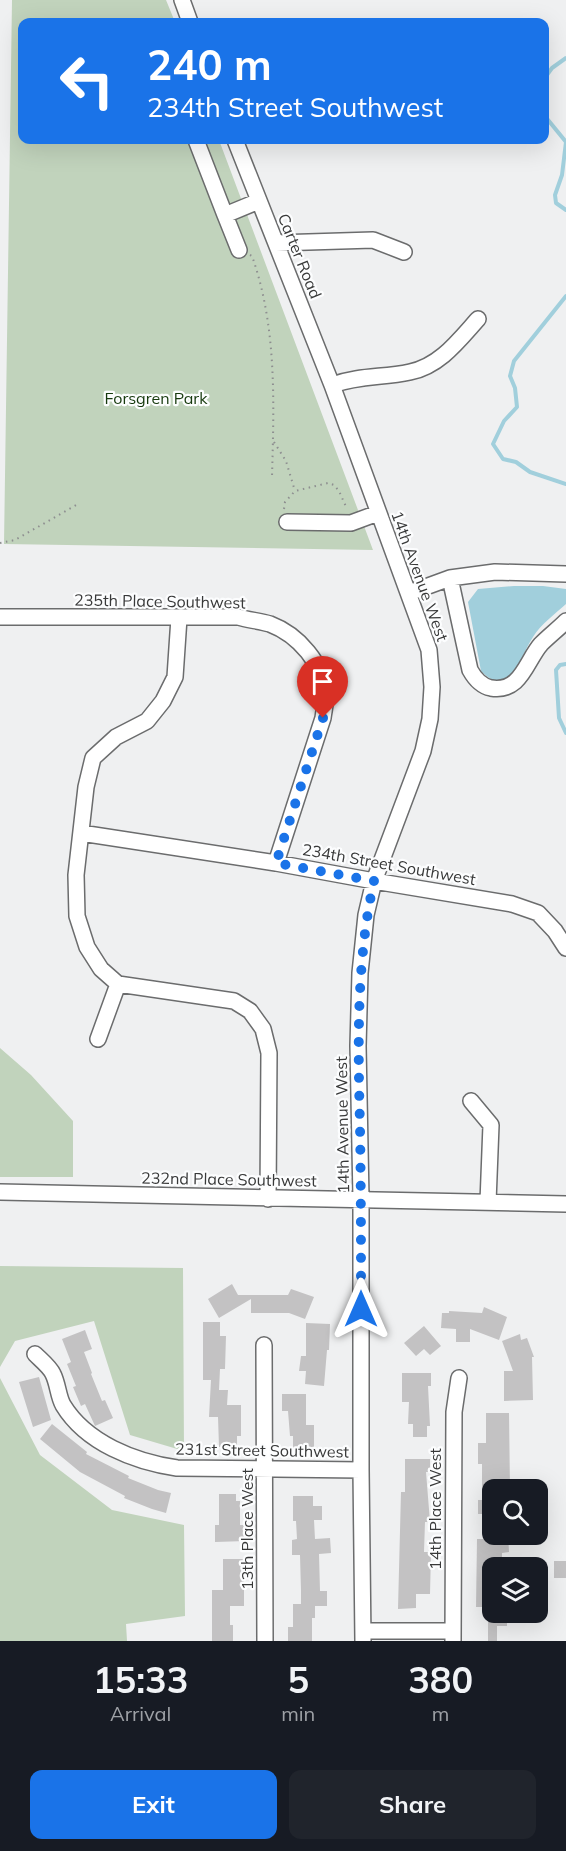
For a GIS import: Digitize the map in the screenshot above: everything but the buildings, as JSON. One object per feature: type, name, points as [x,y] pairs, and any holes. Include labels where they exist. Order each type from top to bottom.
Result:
[{"type":"street","points":[[182,0],[189,18]]},
{"type":"street","points":[[197,144],[239,250]]},
{"type":"street","name":"Carter Road","points":[[237,144],[332,385]]},
{"type":"street","points":[[225,215],[259,201]]},
{"type":"street","points":[[276,243],[373,240],[404,252]]},
{"type":"street","points":[[332,385],[351,378],[409,373],[423,368],[438,360],[455,345],[478,319]]},
{"type":"street","name":"14th Avenue West","points":[[332,385],[429,650],[432,687],[430,718],[423,751],[374,881],[366,915],[360,974],[358,1046],[363,1636]]},
{"type":"street","points":[[287,522],[351,523],[378,513]]},
{"type":"street","points":[[409,593],[450,578],[495,572],[566,574]]},
{"type":"street","points":[[450,578],[470,670],[474,678],[490,688],[512,685],[521,677],[540,645],[566,621]]},
{"type":"street","name":"235th Place Southwest","points":[[0,617],[238,617],[271,625],[291,636],[309,652],[320,671],[326,695],[323,718],[276,863]]},
{"type":"street","points":[[179,618],[176,677],[164,701],[147,721],[116,737],[93,758],[86,788],[76,875],[77,916],[87,947],[101,969],[118,984],[234,1001],[250,1011],[263,1029],[270,1053],[268,1199]]},
{"type":"street","name":"234th Street Southwest","points":[[81,833],[276,863],[512,904],[538,913],[555,931],[566,948]]},
{"type":"street","points":[[98,1039],[118,984]]},
{"type":"street","points":[[471,1101],[491,1125],[488,1202]]},
{"type":"street","name":"232nd Place Southwest","points":[[0,1192],[566,1204]]},
{"type":"street","name":"13th Place West","points":[[264,1344],[265,1641]]},
{"type":"street","name":"231st Street Southwest","points":[[35,1354],[53,1372],[62,1403],[71,1416],[87,1431],[130,1456],[152,1464],[177,1468],[361,1470]]},
{"type":"street","name":"14th Place West","points":[[453,1636],[454,1412],[459,1378]]},
{"type":"street","points":[[363,1636],[453,1636]]},
{"type":"path","points":[[239,250],[252,256],[264,298],[273,362],[272,477]]},
{"type":"path","points":[[273,441],[286,461],[295,491]]},
{"type":"path","points":[[287,522],[285,502],[295,491],[328,483],[334,485],[344,500],[351,523]]},
{"type":"path","points":[[0,543],[15,540],[78,504]]},
{"type":"green space","name":"Forsgren Park","points":[[12,0],[166,0],[173,18],[18,18],[18,144],[221,144],[373,550],[4,544]]},
{"type":"green space","points":[[0,1048],[31,1075],[73,1121],[73,1177],[0,1177]]},
{"type":"green space","points":[[0,1266],[183,1268],[184,1451],[130,1435],[94,1321],[15,1341],[0,1367]]},
{"type":"green space","points":[[0,1378],[40,1455],[112,1510],[184,1525],[185,1616],[126,1624],[127,1641],[0,1641]]},
{"type":"water","points":[[514,586],[566,589],[566,604],[536,632],[513,672],[500,681],[491,679],[481,671],[468,602],[478,589]]},
{"type":"waterway","points":[[549,72],[566,58]]},
{"type":"waterway","points":[[549,121],[566,142],[562,175],[555,195],[556,203],[566,210]]},
{"type":"waterway","points":[[566,296],[514,361],[510,376],[515,388],[517,407],[504,421],[493,444],[503,459],[516,462],[530,472],[566,484]]},
{"type":"waterway","points":[[566,664],[560,665],[556,670],[559,718],[566,733]]},
{"type":"route","points":[[323,718],[276,863],[374,881],[366,915],[360,974],[358,1046],[361,1309]]}]
